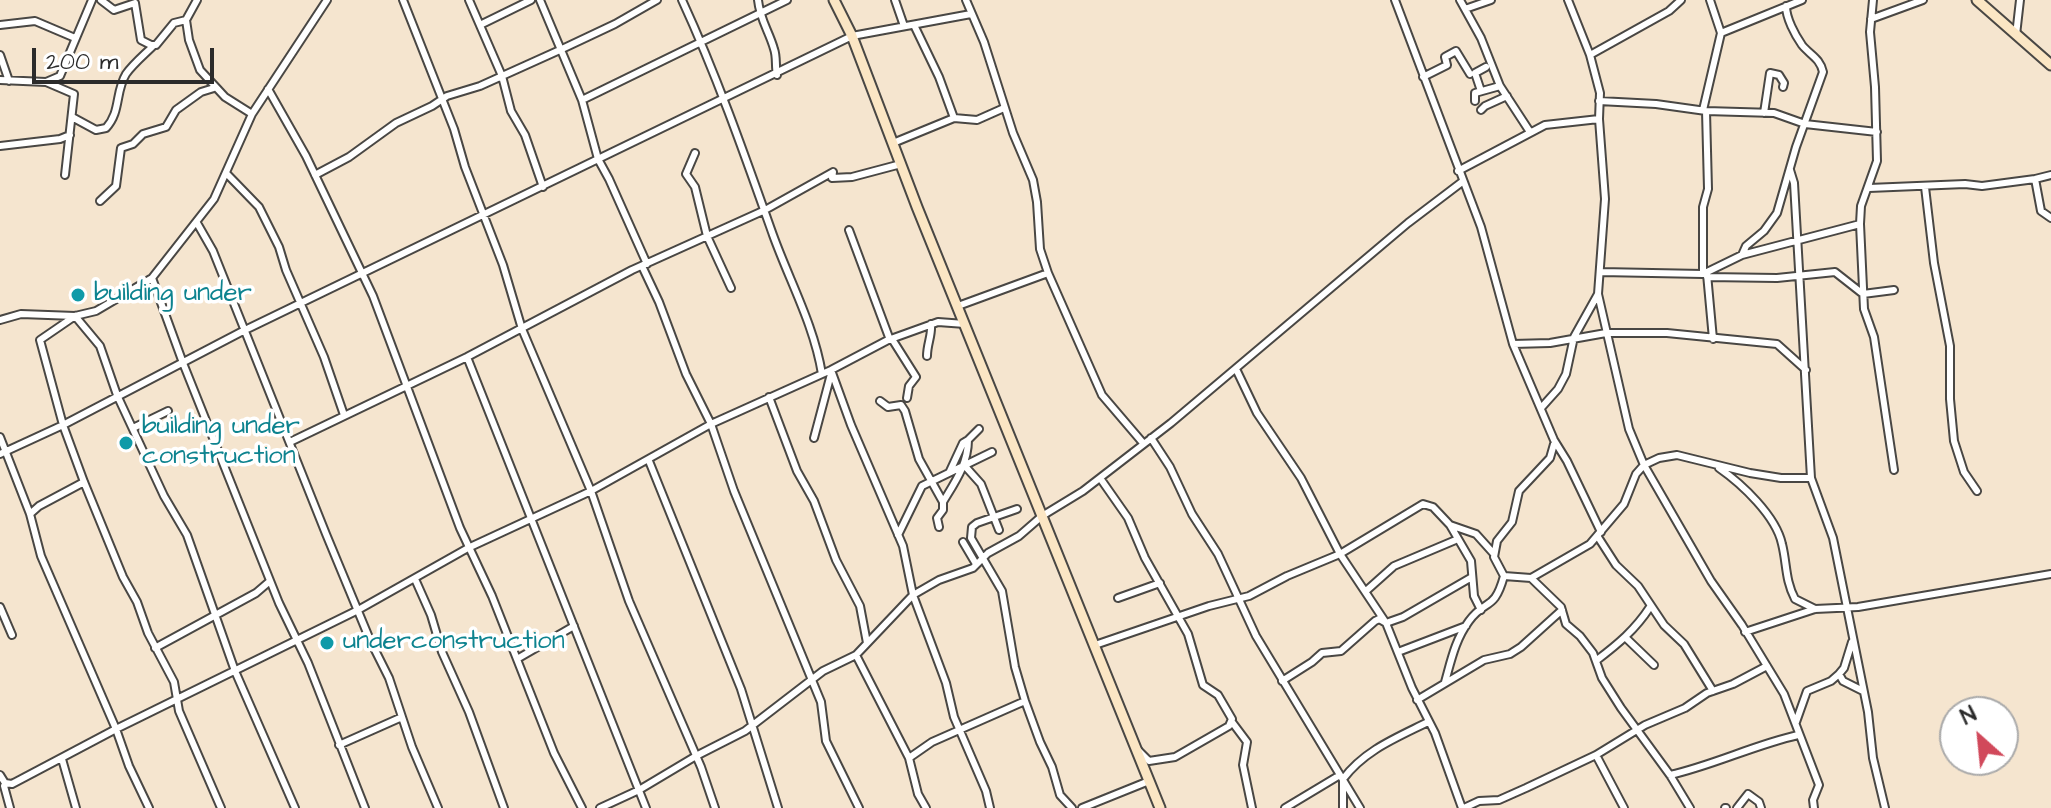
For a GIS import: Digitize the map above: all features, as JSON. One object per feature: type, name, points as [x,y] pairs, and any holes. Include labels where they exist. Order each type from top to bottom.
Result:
[{"type":"main road","points":[[834,0],[852,36],[1160,808]]},
{"type":"main road","points":[[1977,0],[2051,65]]},
{"type":"street","points":[[46,82],[60,76],[92,0]]},
{"type":"street","points":[[101,0],[114,10],[135,3],[141,40],[153,46]]},
{"type":"street","points":[[197,0],[186,20],[197,61],[214,88],[252,114]]},
{"type":"street","points":[[221,808],[179,711],[174,682],[155,648],[84,482],[63,425],[40,340],[75,316],[106,307],[152,278],[214,199],[252,114],[327,0]]},
{"type":"street","points":[[403,0],[484,215],[522,329],[591,491],[629,601],[696,756],[715,808]]},
{"type":"street","points":[[469,0],[502,76],[511,111],[525,135],[543,187]]},
{"type":"street","points":[[480,25],[531,0]]},
{"type":"street","points":[[540,0],[582,100],[598,159],[609,179],[686,374],[711,424],[734,491],[823,710],[826,741],[859,808]]},
{"type":"street","points":[[315,175],[349,157],[396,123],[454,93],[562,49],[657,0]]},
{"type":"street","points":[[682,0],[813,332],[822,374]]},
{"type":"street","points":[[758,0],[758,13],[775,49],[777,75]]},
{"type":"street","points":[[582,100],[787,0]]},
{"type":"street","points":[[895,0],[904,26]]},
{"type":"street","points":[[966,0],[1033,180],[1039,240],[1048,273],[1102,395],[1143,443]]},
{"type":"street","points":[[1395,0],[1481,227],[1513,344],[1554,440],[1616,565],[1638,586],[1664,625],[1684,644],[1713,691]]},
{"type":"street","points":[[1460,0],[1481,38],[1500,86],[1530,132]]},
{"type":"street","points":[[1465,9],[1491,0]]},
{"type":"street","points":[[1568,0],[1590,55],[1600,93],[1599,119],[1605,183],[1598,294],[1629,429],[1644,465],[1711,581],[1784,694],[1819,785],[1813,800],[1814,808]]},
{"type":"street","points":[[1590,55],[1669,11],[1681,0]]},
{"type":"street","points":[[1710,0],[1721,33],[1704,111],[1708,189],[1703,207],[1713,339]]},
{"type":"street","points":[[1721,33],[1802,0]]},
{"type":"street","points":[[1873,0],[1871,19],[1877,161],[1861,206],[1863,294],[1864,309],[1874,337],[1894,470]]},
{"type":"street","points":[[1871,19],[1923,0]]},
{"type":"street","points":[[2016,35],[2020,0]]},
{"type":"street","points":[[1742,255],[1746,246],[1764,231],[1777,213],[1823,69],[1819,60],[1802,45],[1786,14],[1786,6]]},
{"type":"street","points":[[4,452],[63,425],[243,331],[723,98],[777,75],[852,36],[971,14]]},
{"type":"street","points":[[72,117],[96,130],[106,128],[116,116],[119,92],[126,74],[174,23],[186,20]]},
{"type":"street","points":[[1,22],[35,21],[75,38]]},
{"type":"street","points":[[914,25],[939,77],[954,118]]},
{"type":"street","points":[[1423,77],[1447,65],[1445,57],[1456,51],[1470,74]]},
{"type":"street","points":[[0,55],[9,81]]},
{"type":"street","points":[[1481,91],[1475,73],[1486,67]]},
{"type":"street","points":[[1764,113],[1770,73],[1779,75],[1783,87]]},
{"type":"street","points":[[0,80],[46,82],[72,91],[65,175]]},
{"type":"street","points":[[1475,101],[1475,93],[1500,86]]},
{"type":"street","points":[[100,201],[116,186],[121,148],[133,144],[143,134],[166,127],[176,110],[201,92],[214,88]]},
{"type":"street","points":[[268,89],[315,175],[362,273],[409,386],[426,441],[468,548],[492,596],[554,753],[582,808]]},
{"type":"street","points":[[1481,110],[1507,96]]},
{"type":"street","points":[[1599,101],[1782,115],[1805,124],[1877,132]]},
{"type":"street","points":[[893,143],[954,118],[977,120],[1004,108]]},
{"type":"street","points":[[1458,171],[1554,122],[1599,119]]},
{"type":"street","points":[[0,146],[70,135]]},
{"type":"street","points":[[695,153],[686,174],[695,187],[707,236],[731,288]]},
{"type":"street","points":[[290,442],[467,357],[644,265],[765,210],[833,172],[832,178],[843,178],[901,164]]},
{"type":"street","points":[[1790,170],[1794,183],[1811,478],[1833,538],[1885,808]]},
{"type":"street","points":[[226,173],[259,207],[279,247],[344,415]]},
{"type":"street","points":[[1869,188],[1982,186],[2051,175]]},
{"type":"street","points":[[2035,179],[2041,211],[2051,218]]},
{"type":"street","points":[[600,808],[639,790],[752,726],[823,671],[856,655],[913,595],[939,580],[965,573],[1100,478],[1236,369],[1408,223],[1462,182]]},
{"type":"street","points":[[1925,187],[1934,263],[1950,346],[1954,441],[1964,472],[1977,491]]},
{"type":"street","points":[[197,223],[213,251],[243,331],[389,678],[438,808]]},
{"type":"street","points":[[1706,275],[1742,255],[1860,224]]},
{"type":"street","points":[[849,230],[891,339],[916,377],[909,386],[907,398]]},
{"type":"street","points":[[1601,272],[1763,278],[1835,272],[1863,294],[1894,290]]},
{"type":"street","points":[[958,306],[1048,273]]},
{"type":"street","points":[[152,278],[270,581],[298,641],[365,808]]},
{"type":"street","points":[[1541,408],[1558,389],[1566,374],[1574,337],[1598,294]]},
{"type":"street","points":[[0,320],[21,314],[75,316],[100,346],[117,395],[164,496],[187,535],[235,671],[295,808]]},
{"type":"street","points":[[4,786],[260,656],[298,641],[468,548],[591,491],[711,424],[831,370],[891,339],[931,324],[948,321],[965,324]]},
{"type":"street","points":[[927,356],[927,343],[932,336],[931,324]]},
{"type":"street","points":[[1513,344],[1550,343],[1606,333],[1667,333],[1777,344],[1806,370]]},
{"type":"street","points":[[467,357],[534,519],[646,808]]},
{"type":"street","points":[[1236,369],[1257,413],[1301,478],[1340,554],[1386,623],[1417,700],[1435,733],[1463,808],[1480,800],[1499,800],[1596,755],[1636,731],[1767,666]]},
{"type":"street","points":[[814,438],[831,370]]},
{"type":"street","points":[[831,370],[898,535],[909,569],[913,595],[990,808]]},
{"type":"street","points":[[769,397],[797,471],[814,501],[836,560],[860,606],[867,643]]},
{"type":"street","points":[[880,401],[888,407],[901,405],[905,411],[919,459],[943,502]]},
{"type":"street","points":[[133,428],[168,411]]},
{"type":"street","points":[[949,471],[963,443],[979,429]]},
{"type":"street","points":[[0,437],[30,514],[41,556],[149,808]]},
{"type":"street","points":[[1151,438],[1170,467],[1192,514],[1218,554],[1282,681],[1360,808]]},
{"type":"street","points":[[939,527],[937,518],[943,510],[943,502],[968,455],[968,440]]},
{"type":"street","points":[[1494,554],[1500,534],[1512,522],[1519,491],[1550,458],[1554,440]]},
{"type":"street","points":[[898,535],[922,486],[992,452]]},
{"type":"street","points":[[1504,576],[1531,578],[1590,544],[1624,504],[1633,480],[1644,465],[1659,458],[1677,455],[1781,478],[1811,478]]},
{"type":"street","points":[[649,461],[741,689],[778,808]]},
{"type":"street","points":[[964,465],[981,484],[999,530]]},
{"type":"street","points":[[1715,465],[1746,488],[1778,533],[1786,578],[1795,599],[1794,615]]},
{"type":"street","points":[[1100,478],[1128,518],[1136,540],[1188,634],[1203,685],[1218,695],[1247,742],[1243,765],[1252,808]]},
{"type":"street","points":[[30,514],[84,482]]},
{"type":"street","points":[[1095,645],[1239,599],[1340,554],[1423,504],[1433,507],[1450,525],[1471,561],[1474,596],[1481,610]]},
{"type":"street","points":[[1017,509],[972,527],[971,538],[1002,591],[1015,667],[1025,701],[1052,767],[1063,805],[1072,808]]},
{"type":"street","points":[[1448,680],[1445,682],[1447,666],[1466,626],[1497,598],[1504,576],[1494,554],[1476,534],[1450,525]]},
{"type":"street","points":[[1366,591],[1388,570],[1406,559],[1458,539]]},
{"type":"street","points":[[963,542],[976,564]]},
{"type":"street","points":[[1745,632],[1815,609],[1858,607],[2051,574]]},
{"type":"street","points":[[1282,681],[1322,653],[1341,651],[1375,621],[1379,619],[1386,623],[1403,617],[1472,577]]},
{"type":"street","points":[[1531,578],[1562,610],[1566,624],[1580,636],[1597,660],[1602,678],[1636,731],[1670,775],[1689,808]]},
{"type":"street","points":[[415,579],[504,808]]},
{"type":"street","points":[[155,648],[263,588],[270,581]]},
{"type":"street","points":[[1118,598],[1160,583]]},
{"type":"street","points":[[1795,599],[1815,609]]},
{"type":"street","points":[[0,607],[12,635]]},
{"type":"street","points":[[1597,660],[1641,623],[1650,607]]},
{"type":"street","points":[[1417,700],[1484,660],[1510,654],[1562,610]]},
{"type":"street","points":[[517,659],[574,626]]},
{"type":"street","points":[[1398,652],[1466,626]]},
{"type":"street","points":[[1626,638],[1654,665]]},
{"type":"street","points":[[1796,722],[1807,691],[1831,681],[1839,674],[1852,642]]},
{"type":"street","points":[[856,655],[909,758],[918,794],[926,808]]},
{"type":"street","points":[[1839,674],[1843,681],[1863,691]]},
{"type":"street","points":[[909,758],[932,742],[1025,701]]},
{"type":"street","points":[[339,745],[402,717]]},
{"type":"street","points":[[1135,748],[1149,761],[1175,757],[1232,722]]},
{"type":"street","points":[[1285,808],[1341,777],[1371,750],[1428,722]]},
{"type":"street","points":[[1670,775],[1703,767],[1759,744],[1798,735]]},
{"type":"street","points":[[1596,755],[1624,808]]},
{"type":"street","points":[[62,759],[76,808]]},
{"type":"street","points":[[0,775],[10,808]]},
{"type":"street","points":[[1341,777],[1343,808]]},
{"type":"street","points":[[1082,808],[1149,781]]},
{"type":"street","points":[[1737,808],[1748,794],[1759,802],[1761,808]]},
{"type":"place","name":"building under","points":[[78,295]]},
{"type":"place","name":"building under construction","points":[[126,443]]},
{"type":"place","name":"underconstruction","points":[[327,643]]}]
